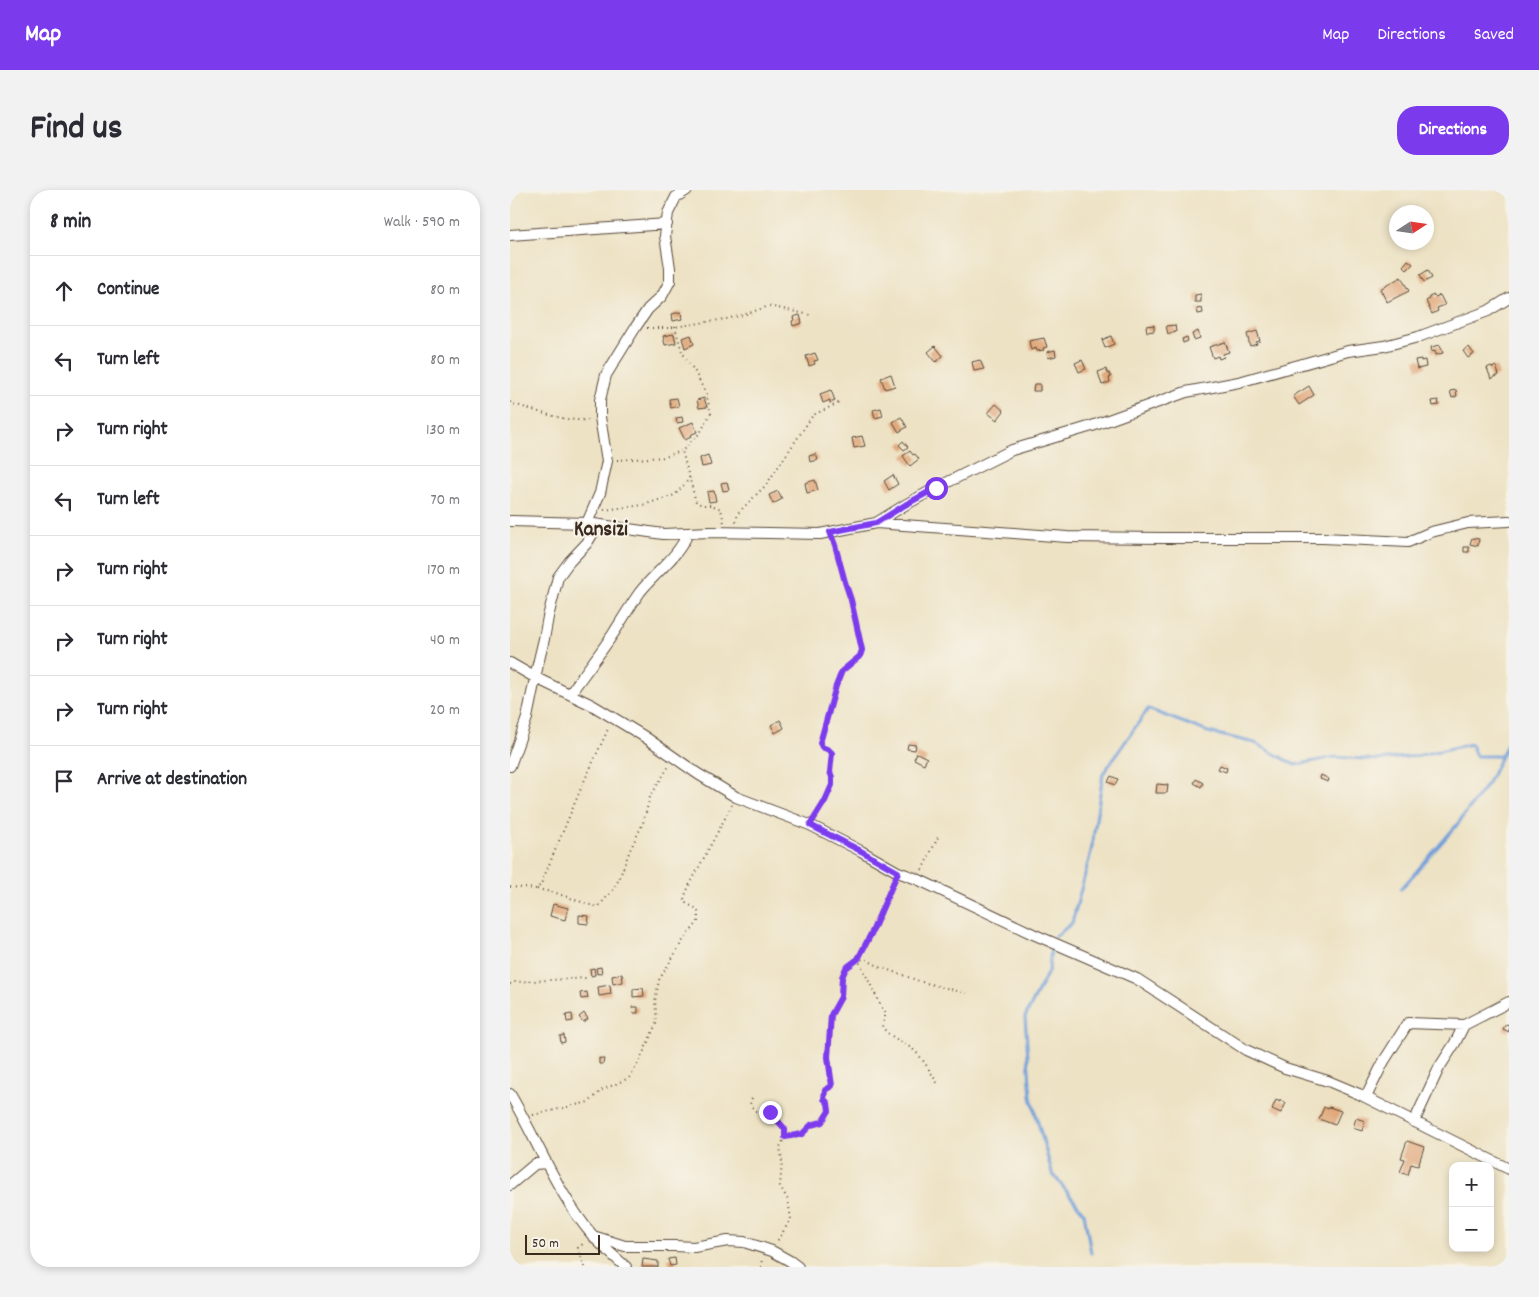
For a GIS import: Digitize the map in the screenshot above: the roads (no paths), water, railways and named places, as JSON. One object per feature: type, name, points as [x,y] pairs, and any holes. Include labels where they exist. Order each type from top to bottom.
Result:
[{"type":"street","points":[[587,523],[600,494],[607,461],[600,417],[600,400],[606,374],[648,309],[662,296],[670,281],[666,236],[668,213],[676,198],[687,190]]},
{"type":"street","points":[[510,235],[667,224]]},
{"type":"street","points":[[876,523],[936,488],[1012,450],[1092,426],[1186,392],[1239,382],[1348,351],[1384,346],[1418,337],[1488,311],[1509,298]]},
{"type":"street","points":[[510,522],[587,523],[662,534],[726,532],[820,534],[876,523],[1067,537],[1323,538],[1408,542],[1431,532],[1468,523],[1509,521]]},
{"type":"street","points":[[510,766],[527,718],[558,577],[587,543],[598,525]]},
{"type":"street","points":[[570,694],[628,609],[660,570],[677,554],[688,533]]},
{"type":"street","points":[[510,662],[536,678],[613,718],[736,797],[810,825],[898,872],[917,878],[1033,934],[1137,979],[1254,1054],[1284,1068],[1328,1081],[1509,1168]]},
{"type":"street","points":[[1366,1098],[1384,1061],[1408,1023],[1464,1025],[1509,1002]]},
{"type":"street","points":[[1414,1122],[1439,1068],[1464,1025]]},
{"type":"street","points":[[510,1094],[524,1117],[546,1163],[572,1206],[593,1236],[626,1267]]},
{"type":"street","points":[[510,1184],[535,1164],[546,1163]]},
{"type":"street","points":[[593,1236],[625,1246],[694,1247],[728,1240],[744,1242],[772,1251],[798,1267]]},
{"type":"waterway","points":[[1055,937],[1072,923],[1091,852],[1103,774],[1148,709],[1208,732],[1255,743],[1295,765],[1335,757],[1378,760],[1416,756],[1471,744],[1476,756],[1501,756]]},
{"type":"waterway","points":[[1401,889],[1456,826],[1488,783],[1509,740]]},
{"type":"waterway","points":[[1051,949],[1049,970],[1025,1017],[1031,1097],[1052,1173],[1084,1213],[1091,1253]]},
{"type":"district","name":"Kansizi","points":[[601,528]]}]
